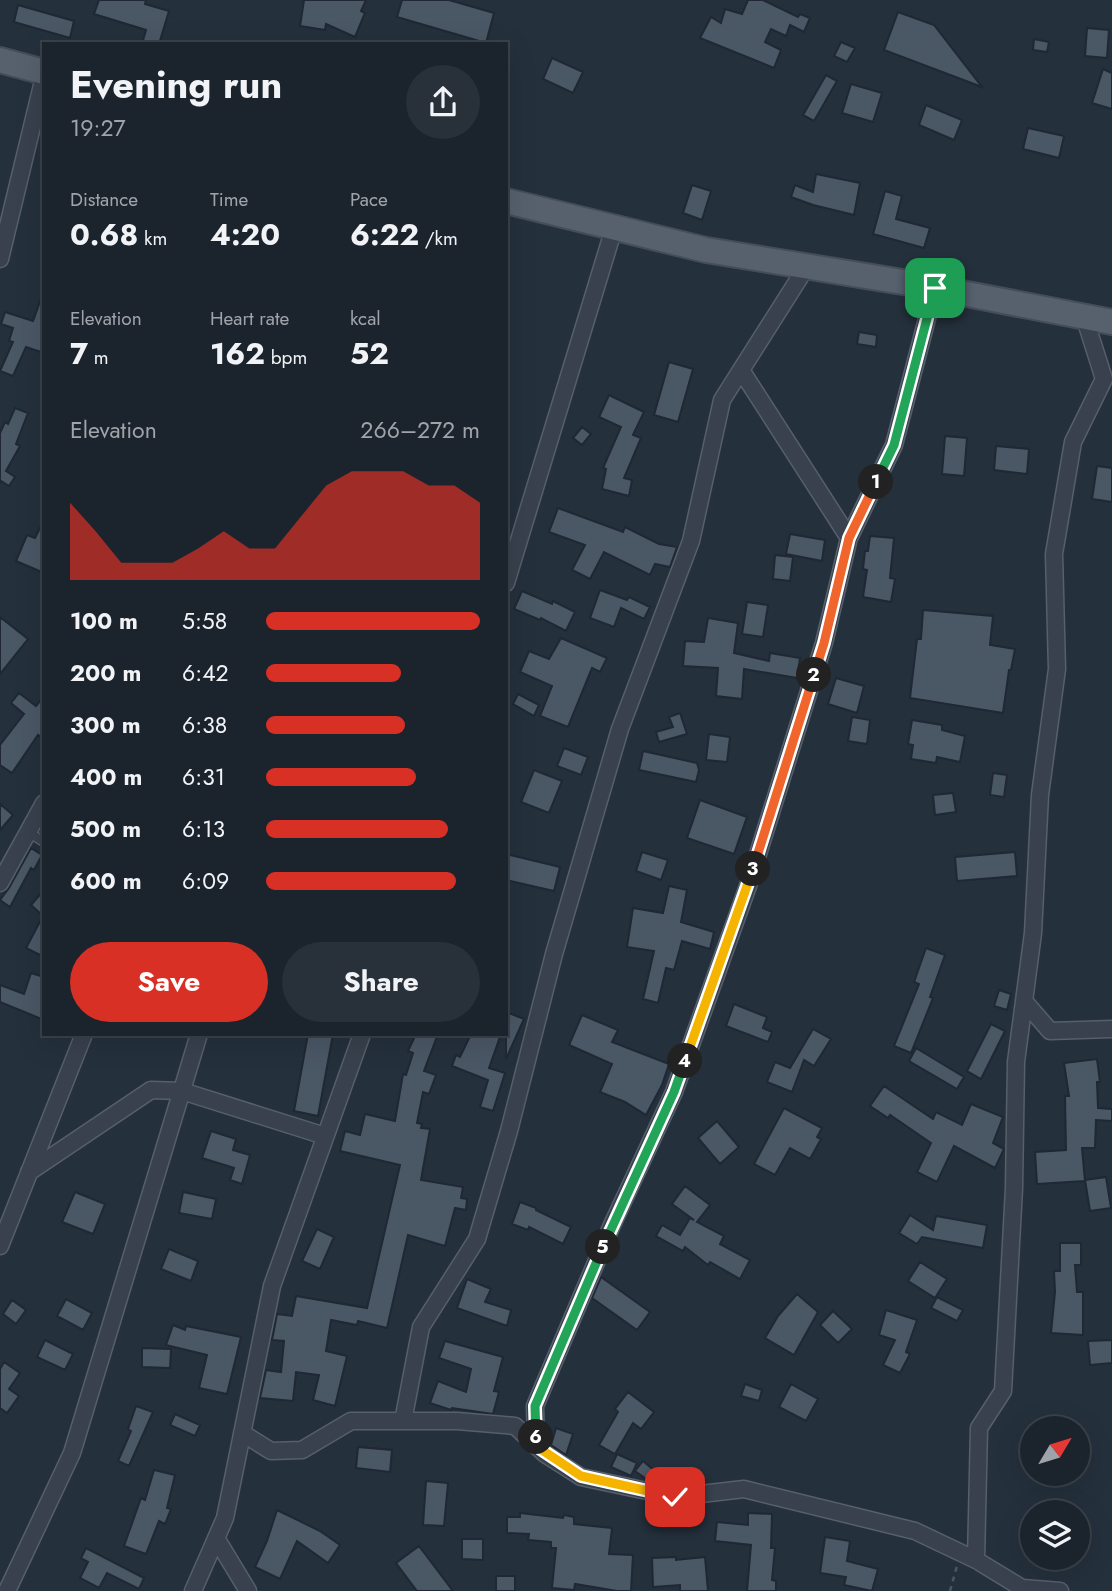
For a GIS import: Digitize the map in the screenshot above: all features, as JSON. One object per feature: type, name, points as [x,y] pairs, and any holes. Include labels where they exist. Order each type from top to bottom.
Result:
[{"type":"main road","points":[[0,60],[42,74]]},
{"type":"main road","points":[[508,202],[706,250],[935,288],[1112,322]]},
{"type":"street","points":[[0,258],[42,83]]},
{"type":"street","points":[[508,576],[614,228]]},
{"type":"street","points":[[403,1421],[421,1327],[477,1239],[509,1131],[554,954],[620,729],[691,541],[722,400],[807,266]]},
{"type":"street","points":[[536,1446],[535,1406],[612,1226],[674,1092],[748,886],[824,643],[849,538],[894,445],[935,288]]},
{"type":"street","points":[[969,1556],[979,1428],[1003,1391],[1014,1188],[1016,1062],[1033,933],[1040,795],[1057,669],[1054,554],[1073,442],[1104,379],[1084,316]]},
{"type":"street","points":[[741,370],[849,538]]},
{"type":"street","points":[[0,883],[42,807]]},
{"type":"street","points":[[1024,1001],[1050,1031],[1112,1029]]},
{"type":"street","points":[[0,1246],[83,1036]]},
{"type":"street","points":[[7,1591],[72,1452],[198,1036]]},
{"type":"street","points":[[192,1591],[225,1518],[272,1286],[361,1036]]},
{"type":"street","points":[[29,1172],[151,1090],[182,1091],[326,1136]]},
{"type":"street","points":[[242,1433],[271,1451],[302,1450],[351,1421],[457,1421],[515,1426],[536,1446],[581,1476],[675,1497],[744,1489],[915,1531],[969,1556],[1025,1590],[1059,1591]]},
{"type":"street","points":[[216,1538],[248,1591]]},
{"type":"lane","points":[[28,832],[42,841]]},
{"type":"path","points":[[950,1591],[969,1556]]},
{"type":"building","points":[[99,0],[146,0],[145,4],[169,11],[160,42],[143,42],[146,30],[94,14]]},
{"type":"building","points":[[304,0],[366,0],[361,11],[365,13],[355,37],[326,24],[325,30],[300,26]]},
{"type":"building","points":[[402,0],[449,0],[494,13],[486,42],[397,17]]},
{"type":"building","points":[[748,0],[763,0],[798,17],[800,14],[810,18],[804,32],[790,25],[786,36],[771,29],[765,42],[781,50],[774,68],[700,38],[711,17],[721,23],[725,9],[742,14]]},
{"type":"building","points":[[18,5],[74,21],[70,38],[14,22]]},
{"type":"building","points":[[898,12],[934,25],[982,87],[884,50]]},
{"type":"building","points":[[1087,28],[1109,30],[1107,58],[1085,56]]},
{"type":"building","points":[[1034,39],[1049,42],[1047,52],[1033,50]]},
{"type":"building","points":[[841,42],[855,48],[847,62],[834,56]]},
{"type":"building","points":[[552,58],[583,72],[573,93],[543,79]]},
{"type":"building","points":[[1103,69],[1112,73],[1112,109],[1092,103]]},
{"type":"building","points":[[826,75],[837,81],[814,121],[803,115]]},
{"type":"building","points":[[851,84],[882,93],[873,122],[842,113]]},
{"type":"building","points":[[926,105],[962,120],[954,140],[919,125]]},
{"type":"building","points":[[1028,128],[1064,136],[1059,158],[1023,149]]},
{"type":"building","points":[[816,174],[860,183],[854,215],[791,197],[795,185],[813,192]]},
{"type":"building","points":[[692,185],[711,191],[702,220],[683,213]]},
{"type":"building","points":[[885,191],[902,196],[896,219],[930,228],[924,248],[873,234]]},
{"type":"building","points":[[42,296],[42,352],[26,347],[13,376],[0,371],[13,342],[9,341],[13,328],[1,324],[5,312],[33,321]]},
{"type":"building","points":[[859,332],[877,335],[876,347],[857,344]]},
{"type":"building","points":[[669,362],[693,369],[678,422],[654,415]]},
{"type":"building","points":[[609,395],[644,412],[633,435],[641,438],[624,478],[632,480],[629,496],[602,489],[606,469],[603,468],[621,427],[599,417]]},
{"type":"building","points":[[15,408],[28,413],[16,444],[20,446],[6,471],[15,477],[9,486],[1,481],[0,483],[0,433],[5,422],[8,424]]},
{"type":"building","points":[[582,427],[591,434],[582,445],[573,438]]},
{"type":"building","points":[[945,436],[967,438],[964,476],[942,474]]},
{"type":"building","points":[[996,446],[1029,449],[1027,474],[994,470]]},
{"type":"building","points":[[1097,466],[1112,468],[1112,502],[1092,499]]},
{"type":"building","points":[[558,508],[623,532],[625,527],[659,544],[677,547],[670,567],[655,564],[650,575],[604,552],[590,579],[572,570],[585,545],[549,532]]},
{"type":"building","points":[[42,524],[42,572],[16,561],[27,535],[35,538]]},
{"type":"building","points":[[790,534],[825,540],[822,561],[786,554]]},
{"type":"building","points":[[870,536],[894,538],[890,578],[895,579],[891,602],[863,597],[867,570],[863,569],[865,551],[868,551]]},
{"type":"building","points":[[775,555],[793,557],[790,581],[773,579]]},
{"type":"building","points":[[600,590],[627,600],[629,597],[650,607],[644,619],[621,608],[614,627],[590,618]]},
{"type":"building","points":[[522,591],[552,604],[553,601],[575,612],[566,631],[541,618],[540,620],[514,609]]},
{"type":"building","points":[[747,602],[768,605],[763,637],[742,634]]},
{"type":"building","points":[[923,610],[993,616],[990,645],[1015,649],[1003,713],[910,698],[917,639],[921,639]]},
{"type":"building","points":[[0,617],[28,639],[0,674]]},
{"type":"building","points":[[708,618],[738,623],[734,653],[769,661],[770,653],[800,658],[797,678],[744,669],[742,699],[716,696],[718,668],[683,666],[685,641],[704,642]]},
{"type":"building","points":[[561,638],[607,658],[600,672],[592,668],[568,727],[540,716],[552,686],[520,672],[529,651],[549,659]]},
{"type":"building","points":[[836,678],[864,686],[857,713],[828,704]]},
{"type":"building","points":[[19,693],[36,706],[42,698],[42,738],[38,735],[12,773],[0,765],[0,745],[24,714],[11,703]]},
{"type":"building","points":[[518,694],[539,705],[534,716],[513,704]]},
{"type":"building","points":[[680,713],[687,734],[659,742],[656,732],[673,727],[669,717]]},
{"type":"building","points":[[852,717],[870,720],[867,744],[848,741]]},
{"type":"building","points":[[912,720],[942,725],[942,730],[965,736],[960,762],[937,757],[936,763],[911,759],[913,745],[908,744]]},
{"type":"building","points":[[709,734],[730,737],[727,762],[706,760]]},
{"type":"building","points":[[564,748],[588,757],[581,775],[557,766]]},
{"type":"building","points":[[643,751],[697,763],[699,770],[696,782],[639,770]]},
{"type":"building","points":[[534,770],[562,781],[549,813],[521,802]]},
{"type":"building","points":[[993,773],[1007,775],[1004,797],[990,795]]},
{"type":"building","points":[[953,793],[956,812],[935,815],[933,795]]},
{"type":"building","points":[[700,800],[747,817],[734,854],[687,838]]},
{"type":"building","points":[[0,804],[13,815],[0,830]]},
{"type":"building","points":[[31,848],[42,855],[34,870],[31,868],[10,907],[0,900]]},
{"type":"building","points":[[642,852],[668,860],[661,880],[636,871]]},
{"type":"building","points":[[1015,852],[1017,876],[957,881],[955,857]]},
{"type":"building","points":[[508,854],[560,867],[554,891],[508,880]]},
{"type":"building","points":[[669,886],[687,890],[681,922],[714,932],[710,949],[682,941],[674,970],[666,968],[658,1003],[643,999],[654,951],[627,947],[633,908],[663,913]]},
{"type":"building","points":[[42,892],[42,915],[31,905]]},
{"type":"building","points":[[42,918],[42,956],[26,948]]},
{"type":"building","points":[[926,948],[945,955],[930,997],[933,998],[911,1053],[894,1046],[919,984],[914,982]]},
{"type":"building","points":[[31,973],[42,976],[42,1019],[0,1002],[0,985],[24,994]]},
{"type":"building","points":[[999,990],[1011,994],[1007,1010],[994,1006]]},
{"type":"building","points":[[734,1004],[767,1017],[763,1028],[772,1032],[768,1042],[726,1026]]},
{"type":"building","points":[[508,1013],[524,1019],[506,1059],[508,1036]]},
{"type":"building","points":[[582,1015],[618,1030],[612,1042],[669,1064],[662,1085],[646,1115],[625,1102],[600,1092],[612,1064],[569,1045]]},
{"type":"building","points":[[991,1024],[1005,1031],[981,1079],[967,1071]]},
{"type":"building","points":[[813,1029],[831,1039],[814,1066],[804,1060],[792,1092],[767,1082],[775,1062],[790,1068]]},
{"type":"building","points":[[308,1036],[333,1036],[318,1116],[294,1111]]},
{"type":"building","points":[[415,1036],[437,1036],[424,1071],[436,1075],[429,1094],[423,1092],[417,1123],[422,1124],[421,1128],[430,1129],[421,1180],[463,1187],[461,1198],[467,1199],[466,1210],[455,1208],[445,1246],[408,1235],[387,1328],[358,1321],[357,1325],[331,1320],[326,1351],[347,1356],[335,1406],[313,1400],[319,1375],[296,1372],[293,1401],[260,1398],[266,1370],[281,1372],[284,1341],[272,1340],[277,1314],[292,1316],[296,1296],[367,1308],[400,1165],[340,1151],[345,1131],[360,1135],[365,1114],[395,1121],[403,1074],[406,1075],[413,1053],[408,1051]]},
{"type":"building","points":[[470,1036],[500,1036],[489,1068],[505,1073],[493,1111],[480,1107],[488,1080],[452,1066],[456,1055],[460,1057]]},
{"type":"building","points":[[916,1048],[964,1077],[957,1089],[909,1061]]},
{"type":"building","points":[[1097,1059],[1100,1082],[1097,1082],[1098,1108],[1112,1109],[1112,1121],[1096,1120],[1095,1148],[1082,1148],[1085,1181],[1037,1184],[1035,1152],[1066,1150],[1065,1096],[1069,1096],[1064,1063]]},
{"type":"building","points":[[884,1086],[933,1119],[936,1112],[962,1125],[971,1104],[1003,1117],[993,1143],[1004,1149],[995,1168],[954,1146],[937,1182],[917,1172],[931,1143],[890,1115],[888,1118],[870,1106]]},
{"type":"building","points":[[784,1108],[822,1128],[817,1137],[821,1139],[810,1159],[790,1148],[775,1175],[754,1164]]},
{"type":"building","points":[[717,1121],[739,1147],[720,1164],[698,1138]]},
{"type":"building","points":[[211,1131],[236,1139],[233,1150],[250,1155],[242,1184],[230,1180],[234,1168],[202,1158]]},
{"type":"building","points":[[1106,1177],[1111,1208],[1090,1211],[1085,1180]]},
{"type":"building","points":[[685,1186],[710,1205],[697,1222],[724,1236],[720,1244],[750,1260],[740,1279],[710,1262],[708,1265],[685,1247],[683,1251],[656,1236],[662,1225],[680,1235],[690,1218],[694,1220],[672,1204]]},
{"type":"building","points":[[75,1192],[105,1204],[93,1234],[62,1222]]},
{"type":"building","points":[[183,1192],[216,1199],[212,1219],[179,1213]]},
{"type":"building","points":[[520,1202],[571,1227],[563,1244],[529,1227],[528,1230],[512,1224]]},
{"type":"building","points":[[910,1215],[933,1230],[936,1216],[987,1225],[983,1248],[922,1237],[917,1244],[899,1233]]},
{"type":"building","points":[[317,1229],[334,1237],[320,1269],[302,1261]]},
{"type":"building","points":[[1060,1243],[1081,1243],[1081,1265],[1075,1265],[1077,1292],[1083,1292],[1083,1335],[1051,1333],[1054,1271],[1060,1271]]},
{"type":"building","points":[[169,1249],[198,1261],[191,1281],[161,1269]]},
{"type":"building","points":[[920,1262],[947,1279],[935,1298],[908,1281]]},
{"type":"building","points":[[601,1277],[650,1312],[637,1330],[592,1298]]},
{"type":"building","points":[[467,1279],[491,1289],[485,1302],[511,1310],[507,1326],[457,1308]]},
{"type":"building","points":[[797,1294],[818,1312],[794,1355],[765,1338],[778,1316]]},
{"type":"building","points":[[937,1297],[963,1310],[957,1321],[931,1308]]},
{"type":"building","points":[[66,1299],[92,1313],[83,1330],[57,1316]]},
{"type":"building","points":[[12,1300],[26,1310],[16,1324],[3,1314]]},
{"type":"building","points":[[886,1310],[917,1320],[906,1352],[910,1354],[900,1373],[883,1365],[895,1340],[879,1335]]},
{"type":"building","points":[[833,1311],[852,1329],[838,1343],[820,1325]]},
{"type":"building","points":[[173,1325],[185,1330],[186,1326],[241,1337],[227,1394],[199,1388],[207,1355],[166,1345]]},
{"type":"building","points":[[45,1340],[73,1354],[65,1370],[37,1357]]},
{"type":"building","points":[[1112,1340],[1112,1363],[1090,1365],[1088,1341]]},
{"type":"building","points":[[445,1341],[503,1357],[494,1391],[499,1392],[493,1414],[451,1410],[430,1403],[438,1381],[466,1392],[471,1369],[439,1358]]},
{"type":"building","points":[[142,1348],[171,1349],[170,1368],[142,1367]]},
{"type":"building","points":[[4,1362],[20,1373],[9,1389],[19,1396],[7,1413],[0,1408],[0,1369]]},
{"type":"building","points":[[745,1384],[762,1390],[759,1401],[741,1396]]},
{"type":"building","points":[[791,1384],[818,1399],[806,1421],[779,1407]]},
{"type":"building","points":[[628,1392],[654,1412],[641,1429],[633,1423],[615,1454],[599,1445],[618,1412],[615,1409]]},
{"type":"building","points":[[136,1406],[153,1412],[129,1466],[118,1461],[131,1431],[128,1429]]},
{"type":"building","points":[[175,1414],[200,1425],[195,1436],[170,1425]]},
{"type":"building","points":[[556,1428],[573,1434],[566,1455],[551,1445]]},
{"type":"building","points":[[358,1447],[392,1450],[390,1472],[356,1468]]},
{"type":"building","points":[[617,1454],[637,1463],[631,1476],[611,1467]]},
{"type":"building","points":[[643,1461],[656,1472],[649,1481],[635,1471]]},
{"type":"building","points":[[154,1470],[175,1475],[167,1508],[171,1509],[165,1524],[159,1521],[146,1554],[124,1546],[141,1498],[145,1500]]},
{"type":"building","points":[[426,1481],[448,1483],[444,1526],[423,1525]]},
{"type":"building","points":[[277,1510],[320,1531],[340,1545],[328,1563],[297,1541],[280,1579],[255,1567]]},
{"type":"building","points":[[520,1513],[563,1518],[564,1515],[574,1517],[574,1524],[612,1528],[609,1554],[633,1555],[631,1591],[575,1584],[574,1590],[552,1588],[556,1548],[551,1548],[551,1542],[528,1540],[529,1534],[507,1533],[507,1517],[520,1517]]},
{"type":"building","points":[[748,1513],[772,1514],[771,1548],[775,1548],[772,1580],[776,1581],[776,1591],[747,1591],[751,1545],[715,1541],[717,1522],[748,1525]]},
{"type":"building","points":[[825,1537],[850,1541],[847,1561],[878,1569],[872,1591],[844,1585],[846,1577],[820,1573]]},
{"type":"building","points":[[462,1539],[483,1539],[483,1560],[462,1559]]},
{"type":"building","points":[[419,1546],[453,1591],[417,1591],[396,1563]]},
{"type":"building","points":[[86,1548],[144,1578],[139,1589],[107,1573],[99,1588],[80,1578],[88,1562],[81,1558]]},
{"type":"building","points":[[676,1557],[676,1560],[705,1557],[708,1591],[680,1591],[680,1585],[653,1587],[652,1558]]},
{"type":"building","points":[[496,1576],[515,1576],[515,1591],[496,1591]]},
{"type":"route","points":[[675,1497],[581,1476],[545,1454],[536,1446],[535,1406],[612,1226],[674,1092],[748,886],[824,643],[849,538],[894,445],[935,288]]}]
